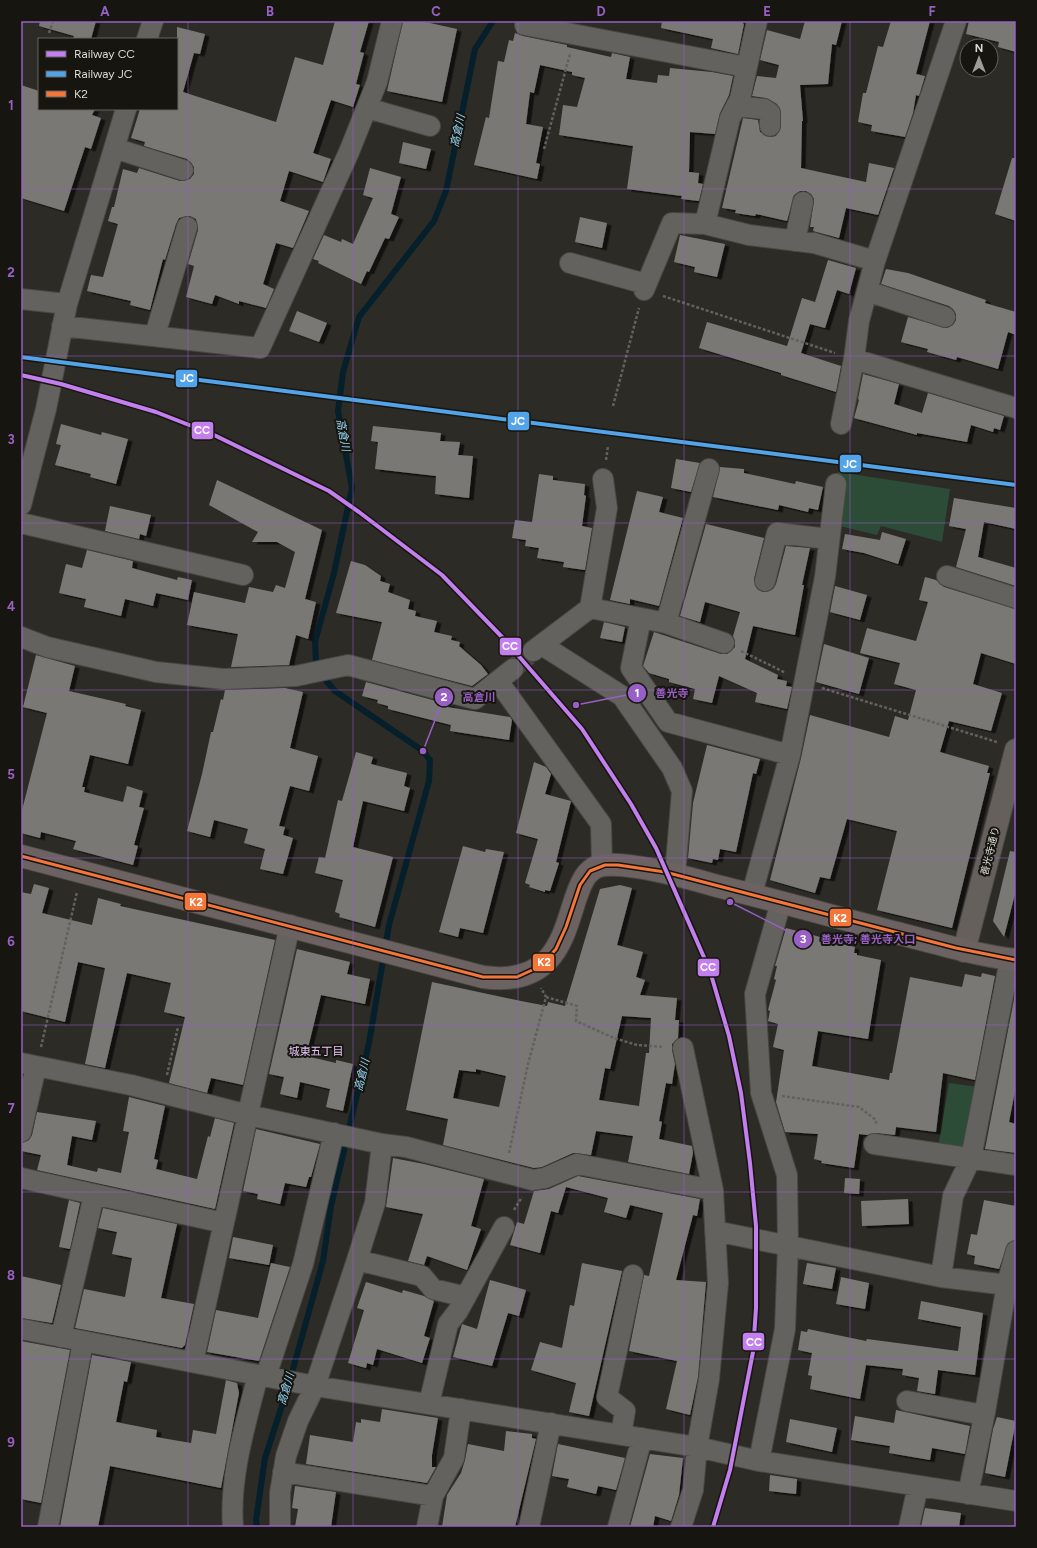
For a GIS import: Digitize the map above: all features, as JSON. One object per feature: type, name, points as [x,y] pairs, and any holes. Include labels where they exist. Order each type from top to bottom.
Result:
[{"type":"highway","points":[[21,856],[290,925],[483,977],[497,979],[516,977],[531,972],[545,963],[564,937],[582,879],[588,871],[602,865],[618,864],[674,875],[752,894],[964,951],[1013,960]]},
{"type":"main road","name":"善光寺通り","points":[[964,951],[1008,747]]},
{"type":"street","points":[[147,38],[153,21]]},
{"type":"street","points":[[62,326],[155,335],[260,348],[349,152],[367,108],[376,82],[392,21]]},
{"type":"street","points":[[705,224],[730,118],[740,99],[756,21]]},
{"type":"street","points":[[841,424],[854,359],[859,321],[875,260],[956,21]]},
{"type":"street","points":[[525,25],[746,67]]},
{"type":"street","points":[[736,106],[764,109],[770,113],[770,126]]},
{"type":"street","points":[[367,108],[430,126]]},
{"type":"street","points":[[21,505],[25,476],[46,409],[67,304],[126,110]]},
{"type":"street","points":[[114,148],[184,170]]},
{"type":"street","points":[[795,241],[803,202]]},
{"type":"street","points":[[570,263],[645,287],[672,223],[705,224],[750,234],[814,243],[875,260]]},
{"type":"street","points":[[155,335],[187,227]]},
{"type":"street","points":[[867,291],[945,318]]},
{"type":"street","points":[[21,299],[67,304]]},
{"type":"street","points":[[854,359],[1016,408]]},
{"type":"street","points":[[666,623],[709,469]]},
{"type":"street","points":[[603,479],[607,508],[590,608],[538,648],[622,696],[672,768],[682,791],[674,875]]},
{"type":"street","points":[[752,894],[790,755],[805,683],[825,577],[836,484]]},
{"type":"street","points":[[21,523],[242,575]]},
{"type":"street","points":[[765,581],[777,533],[830,538]]},
{"type":"street","points":[[947,576],[1016,598]]},
{"type":"street","points":[[590,608],[666,623],[724,643]]},
{"type":"street","points":[[641,618],[631,668],[668,722],[790,755]]},
{"type":"street","points":[[21,637],[47,647],[156,672],[223,679],[296,676],[348,665],[475,699],[506,675],[601,824],[602,865]]},
{"type":"street","points":[[759,1461],[785,1329],[788,1245],[787,1175],[761,1093],[755,994],[781,902]]},
{"type":"street","points":[[193,1362],[290,925]]},
{"type":"street","points":[[941,1277],[953,1196],[971,1158],[1013,960]]},
{"type":"street","points":[[681,1527],[693,1490],[697,1447],[709,1379],[718,1283],[714,1190],[683,1048]]},
{"type":"street","points":[[21,1132],[29,1065],[131,1085],[248,1115],[382,1144],[406,1147],[533,1180],[545,1178],[577,1164],[714,1190]]},
{"type":"street","points":[[234,1527],[234,1489],[238,1461],[303,1264],[334,1133]]},
{"type":"street","points":[[280,1527],[280,1493],[286,1456],[308,1385],[358,1260],[375,1203],[382,1144]]},
{"type":"street","points":[[874,1144],[1016,1165]]},
{"type":"street","points":[[21,1178],[224,1223]]},
{"type":"street","points":[[60,1337],[94,1194]]},
{"type":"street","points":[[429,1404],[448,1324],[466,1297],[504,1227]]},
{"type":"street","points":[[715,1231],[941,1277],[1011,1285]]},
{"type":"street","points":[[968,1494],[1011,1285],[1016,1251]]},
{"type":"street","points":[[358,1260],[422,1276],[433,1289],[466,1297]]},
{"type":"street","points":[[621,1435],[625,1411],[607,1396],[633,1275]]},
{"type":"street","points":[[21,1329],[308,1385],[697,1447],[759,1461],[1016,1501]]},
{"type":"street","points":[[48,1527],[83,1342]]},
{"type":"street","points":[[907,1401],[984,1415]]},
{"type":"street","points":[[427,1527],[433,1496],[454,1458],[461,1409]]},
{"type":"street","points":[[529,1527],[551,1424]]},
{"type":"street","points":[[618,1527],[642,1438]]},
{"type":"street","points":[[283,1472],[433,1496]]},
{"type":"street","points":[[909,1527],[918,1486]]},
{"type":"path","points":[[49,33],[53,21]]},
{"type":"path","points":[[544,149],[576,34]]},
{"type":"path","points":[[613,406],[645,287],[854,359]]},
{"type":"path","points":[[724,643],[805,683],[1008,747]]},
{"type":"path","points":[[29,1065],[82,872]]},
{"type":"path","points":[[531,972],[546,997],[576,1006],[576,1022],[614,1038],[637,1045],[683,1048]]},
{"type":"path","points":[[505,1173],[528,1064],[546,997]]},
{"type":"path","points":[[163,1093],[178,1027]]},
{"type":"path","points":[[761,1093],[859,1107],[876,1120],[874,1144]]},
{"type":"path","points":[[504,1227],[533,1180]]},
{"type":"green space","points":[[838,472],[950,489],[942,542],[881,526],[877,535],[831,524]]},
{"type":"green space","points":[[949,1083],[985,1088],[971,1158],[937,1153]]},
{"type":"building","points":[[40,21],[96,21],[91,38],[73,38],[74,36],[39,26]]},
{"type":"building","points":[[335,21],[369,21],[360,52],[364,53],[356,84],[360,85],[353,107],[331,100],[313,153],[331,159],[323,182],[289,171],[280,201],[309,211],[293,248],[276,243],[263,284],[274,289],[266,308],[239,301],[239,304],[215,295],[212,304],[186,297],[194,266],[188,264],[198,230],[196,219],[190,216],[179,218],[176,224],[165,260],[163,259],[150,310],[130,305],[131,301],[87,291],[91,275],[103,277],[118,224],[108,221],[112,207],[114,207],[123,169],[137,173],[139,168],[180,181],[190,179],[194,174],[194,167],[187,159],[144,146],[145,142],[131,138],[140,110],[178,110],[177,27],[205,34],[200,54],[194,53],[183,92],[276,122],[295,57],[323,65]]},
{"type":"building","points":[[403,21],[421,21],[457,29],[442,102],[387,91]]},
{"type":"building","points":[[662,21],[744,21],[738,54],[711,48],[713,39],[661,28]]},
{"type":"building","points":[[805,21],[842,21],[836,45],[832,44],[828,84],[800,85],[803,121],[801,168],[866,182],[869,163],[894,168],[878,215],[846,208],[839,238],[813,231],[814,227],[810,227],[814,199],[811,194],[806,191],[800,191],[794,195],[787,221],[756,214],[755,216],[735,213],[736,210],[722,208],[743,118],[758,120],[760,132],[770,137],[776,136],[781,126],[781,113],[777,104],[766,98],[752,96],[757,76],[776,78],[779,65],[760,60],[767,30],[800,39]]},
{"type":"building","points":[[891,21],[930,21],[916,74],[925,76],[919,96],[916,95],[913,113],[905,137],[871,131],[872,125],[858,122],[863,93],[866,93],[878,46],[883,47]]},
{"type":"building","points":[[969,21],[1016,21],[1016,52],[999,47],[999,38],[982,38],[966,34]]},
{"type":"building","points":[[515,33],[611,57],[612,53],[630,57],[626,79],[657,83],[658,75],[669,76],[670,68],[712,72],[733,76],[729,95],[720,113],[715,134],[690,132],[689,172],[699,173],[698,183],[703,184],[699,201],[681,199],[682,196],[627,189],[633,146],[559,135],[563,105],[577,107],[585,78],[572,75],[572,72],[540,65],[534,93],[530,92],[526,124],[543,127],[536,163],[540,164],[537,179],[474,165],[486,117],[489,118],[498,61],[504,62],[509,40],[513,41]]},
{"type":"building","points":[[21,85],[38,91],[38,110],[94,110],[92,115],[101,118],[91,149],[85,147],[64,211],[21,198]]},
{"type":"building","points":[[403,142],[431,149],[426,169],[399,163]]},
{"type":"building","points":[[1012,158],[1016,158],[1016,221],[995,214]]},
{"type":"building","points":[[370,168],[401,177],[391,214],[399,217],[389,239],[385,238],[369,272],[367,271],[361,284],[318,263],[319,261],[313,259],[324,235],[341,242],[342,239],[353,244],[373,198],[363,195]]},
{"type":"building","points":[[580,217],[607,223],[602,248],[575,242]]},
{"type":"building","points":[[680,235],[725,244],[717,277],[694,272],[695,267],[674,262]]},
{"type":"building","points":[[828,260],[856,268],[849,294],[837,290],[825,328],[810,324],[801,353],[841,366],[836,392],[781,375],[781,373],[699,348],[707,322],[787,346],[802,298],[815,302]]},
{"type":"building","points":[[886,269],[908,273],[986,300],[985,303],[1016,312],[1016,335],[1008,332],[998,369],[957,357],[956,360],[927,352],[928,349],[901,342],[908,317],[947,328],[953,325],[956,320],[956,314],[949,306],[881,284]]},
{"type":"building","points":[[297,311],[327,323],[319,342],[289,331]]},
{"type":"building","points":[[863,374],[899,384],[894,404],[922,413],[928,393],[1004,416],[1000,430],[994,428],[993,432],[971,425],[967,442],[917,433],[917,435],[854,418],[859,400]]},
{"type":"building","points":[[61,424],[101,435],[102,432],[128,439],[116,484],[90,477],[91,474],[55,465],[61,445],[56,444]]},
{"type":"building","points":[[373,426],[441,433],[440,441],[460,442],[458,455],[473,456],[469,498],[435,494],[436,476],[375,469],[378,442],[371,441]]},
{"type":"building","points":[[676,459],[700,463],[691,492],[671,488]]},
{"type":"building","points":[[720,467],[744,469],[744,473],[795,484],[796,481],[823,487],[818,510],[809,508],[808,512],[779,505],[778,510],[713,497]]},
{"type":"building","points":[[539,474],[553,476],[553,480],[585,484],[584,495],[586,496],[582,526],[592,528],[585,570],[563,567],[564,562],[537,558],[539,548],[525,546],[526,540],[512,538],[515,520],[532,522]]},
{"type":"building","points":[[217,480],[322,530],[305,599],[316,602],[308,639],[296,635],[289,665],[231,667],[238,634],[187,625],[194,592],[245,603],[249,587],[273,592],[276,585],[285,588],[295,552],[277,542],[252,542],[258,532],[209,505]]},
{"type":"building","points":[[637,491],[663,497],[659,512],[683,518],[659,606],[630,599],[630,604],[610,600]]},
{"type":"building","points":[[954,498],[1016,508],[1016,529],[984,522],[978,557],[1016,568],[1016,586],[956,567],[966,529],[949,526]]},
{"type":"building","points":[[110,506],[151,515],[146,536],[140,534],[139,539],[105,531]]},
{"type":"building","points":[[706,524],[764,538],[754,579],[757,589],[763,592],[773,589],[776,584],[786,546],[810,548],[802,585],[804,585],[795,635],[753,626],[745,659],[778,675],[777,679],[787,681],[786,686],[792,687],[787,709],[755,702],[757,693],[719,676],[712,703],[693,699],[695,689],[669,682],[669,679],[649,673],[643,666],[654,632],[721,654],[727,654],[735,647],[733,636],[740,612],[705,602],[700,622],[680,616]]},
{"type":"building","points":[[882,532],[906,539],[898,564],[864,553],[842,549],[845,534],[880,540]]},
{"type":"building","points":[[87,550],[133,561],[132,568],[177,580],[178,577],[192,580],[188,600],[156,593],[153,606],[125,599],[121,616],[84,607],[86,599],[59,593],[66,564],[82,568]]},
{"type":"building","points":[[351,561],[365,565],[381,576],[380,581],[390,584],[388,592],[410,600],[408,609],[416,611],[415,616],[437,621],[434,632],[452,636],[451,640],[460,642],[459,646],[481,665],[488,674],[472,686],[372,660],[382,622],[336,613]]},
{"type":"building","points":[[925,577],[936,580],[944,587],[1016,609],[1016,664],[981,653],[973,684],[1002,693],[991,731],[949,721],[940,752],[989,766],[987,773],[990,773],[952,928],[877,910],[897,831],[847,819],[830,879],[820,877],[815,893],[770,880],[801,758],[810,715],[889,737],[895,716],[908,720],[916,690],[894,684],[900,663],[860,653],[867,628],[916,641],[928,602],[919,600]]},
{"type":"building","points":[[835,586],[867,595],[860,620],[830,612]]},
{"type":"building","points":[[604,622],[625,627],[622,642],[600,638]]},
{"type":"building","points":[[824,644],[869,658],[859,694],[816,682]]},
{"type":"building","points":[[36,655],[75,666],[69,691],[126,704],[125,706],[141,710],[128,764],[90,755],[82,787],[85,787],[84,792],[123,802],[127,786],[143,791],[139,807],[144,808],[134,845],[138,846],[133,865],[73,849],[76,841],[41,832],[40,838],[21,833],[21,814],[47,713],[23,707]]},
{"type":"building","points":[[366,682],[451,705],[447,707],[510,717],[512,720],[509,740],[450,731],[451,725],[388,709],[388,706],[377,703],[378,700],[362,696]]},
{"type":"building","points":[[285,688],[303,692],[290,748],[318,756],[309,791],[290,786],[279,826],[285,827],[283,835],[293,838],[283,874],[260,869],[265,849],[244,843],[248,829],[214,820],[210,837],[187,831],[211,732],[213,732],[221,699],[223,700],[225,690]]},
{"type":"building","points":[[707,745],[760,759],[756,774],[753,773],[736,852],[720,849],[718,860],[713,859],[712,863],[688,858],[693,803]]},
{"type":"building","points":[[356,752],[373,757],[371,764],[407,773],[404,786],[410,788],[404,811],[363,801],[353,847],[393,857],[375,927],[339,917],[340,914],[335,912],[343,880],[315,873],[319,857],[325,858],[338,800],[342,801]]},
{"type":"building","points":[[534,762],[546,767],[551,774],[545,794],[571,801],[556,862],[559,863],[550,891],[545,890],[545,892],[529,887],[530,885],[525,883],[538,839],[516,833]]},
{"type":"building","points":[[463,846],[485,852],[486,849],[504,852],[483,933],[460,928],[458,937],[439,932]]},
{"type":"building","points":[[1010,851],[1016,852],[1016,890],[1004,937],[993,921]]},
{"type":"building","points":[[34,884],[49,888],[42,913],[92,925],[98,898],[121,904],[120,906],[275,940],[243,1085],[211,1078],[207,1093],[169,1083],[185,1017],[164,1012],[171,983],[127,973],[105,1068],[85,1064],[105,968],[78,962],[65,1022],[21,1011],[21,892],[31,894]]},
{"type":"building","points":[[620,885],[632,888],[617,945],[643,952],[636,977],[645,980],[640,995],[677,998],[675,1020],[679,1020],[678,1038],[672,1044],[675,1064],[672,1084],[666,1083],[659,1121],[662,1122],[659,1139],[692,1146],[693,1153],[689,1174],[628,1162],[633,1136],[596,1131],[591,1155],[573,1153],[542,1167],[534,1168],[443,1145],[448,1119],[406,1110],[432,982],[547,1006],[548,1002],[565,1006],[600,889]],"holes":[[[622,1016],[651,1018],[649,1053],[646,1053],[639,1106],[599,1100],[605,1068],[610,1069]],[[476,1069],[506,1076],[499,1107],[453,1098],[459,1070],[476,1072]]]},
{"type":"building","points":[[786,928],[855,947],[854,953],[857,953],[857,955],[881,960],[868,1039],[818,1031],[812,1066],[889,1080],[890,1073],[892,1073],[910,977],[962,987],[965,974],[981,977],[982,973],[995,976],[975,1080],[943,1073],[936,1132],[896,1127],[895,1135],[876,1133],[867,1135],[859,1134],[854,1168],[821,1163],[822,1161],[814,1159],[818,1134],[785,1132],[776,1102],[784,1050],[773,1047],[778,1024],[768,1021],[770,1011],[768,1010],[776,980],[774,979],[777,966],[775,966]]},
{"type":"building","points":[[297,949],[350,962],[347,974],[370,979],[365,1004],[321,995],[306,1056],[336,1063],[336,1060],[353,1064],[343,1111],[326,1107],[330,1089],[300,1082],[297,1098],[280,1094],[284,1077],[269,1074]]},
{"type":"building","points":[[1016,989],[1016,1086],[1009,1122],[1016,1124],[1016,1153],[985,1149]]},
{"type":"building","points":[[129,1097],[165,1106],[154,1159],[158,1160],[156,1169],[197,1179],[208,1136],[210,1137],[215,1118],[234,1123],[215,1209],[37,1170],[41,1155],[21,1151],[21,1143],[29,1140],[32,1135],[37,1112],[96,1121],[92,1140],[72,1136],[67,1165],[97,1172],[98,1168],[121,1173],[129,1132],[123,1131]]},
{"type":"building","points":[[256,1129],[320,1144],[311,1177],[309,1177],[306,1187],[285,1183],[280,1204],[257,1199],[258,1194],[243,1191]]},
{"type":"building","points":[[393,1158],[484,1179],[471,1226],[481,1229],[467,1270],[427,1256],[424,1265],[408,1261],[423,1214],[386,1207]]},
{"type":"building","points":[[578,1176],[700,1199],[697,1216],[693,1215],[676,1280],[706,1282],[698,1377],[690,1415],[666,1409],[677,1361],[629,1351],[644,1275],[649,1276],[663,1213],[630,1205],[626,1218],[604,1212],[608,1198],[566,1187],[558,1213],[551,1211],[540,1253],[510,1245],[517,1222],[524,1224],[534,1191],[549,1189]]},
{"type":"building","points":[[845,1178],[860,1179],[859,1194],[844,1193]]},
{"type":"building","points":[[908,1199],[909,1224],[862,1226],[861,1201]]},
{"type":"building","points":[[69,1200],[80,1203],[70,1249],[59,1247]]},
{"type":"building","points":[[984,1200],[1016,1206],[1016,1240],[1008,1243],[999,1269],[974,1264],[975,1256],[967,1254],[971,1234],[977,1235]]},
{"type":"building","points":[[103,1208],[177,1224],[161,1298],[194,1304],[185,1345],[182,1348],[75,1328],[84,1289],[125,1297],[132,1258],[112,1254],[117,1232],[98,1228]]},
{"type":"building","points":[[233,1237],[273,1245],[269,1265],[229,1258]]},
{"type":"building","points":[[271,1263],[290,1267],[259,1361],[207,1352],[216,1310],[258,1318]]},
{"type":"building","points":[[582,1263],[622,1271],[589,1416],[569,1412],[576,1383],[531,1370],[540,1342],[562,1348],[570,1305],[574,1306]]},
{"type":"building","points":[[807,1263],[836,1268],[832,1289],[803,1284]]},
{"type":"building","points":[[21,1276],[61,1285],[52,1323],[21,1318]]},
{"type":"building","points":[[841,1277],[869,1283],[865,1309],[836,1304]]},
{"type":"building","points":[[490,1280],[526,1290],[519,1316],[508,1313],[492,1366],[453,1357],[462,1324],[477,1329]]},
{"type":"building","points":[[366,1282],[402,1293],[403,1290],[424,1296],[434,1301],[424,1336],[430,1338],[422,1363],[377,1349],[373,1365],[367,1363],[366,1368],[348,1363],[364,1310],[357,1308]]},
{"type":"building","points":[[921,1301],[983,1313],[975,1375],[938,1370],[935,1394],[917,1391],[919,1378],[902,1375],[903,1369],[866,1365],[860,1399],[810,1389],[812,1376],[808,1375],[812,1353],[798,1350],[801,1331],[807,1332],[808,1329],[866,1341],[867,1339],[958,1351],[961,1327],[918,1319]]},
{"type":"building","points":[[21,1341],[70,1350],[41,1503],[21,1499]]},
{"type":"building","points":[[92,1355],[131,1362],[127,1382],[124,1381],[116,1422],[157,1430],[156,1437],[191,1443],[193,1430],[216,1434],[226,1380],[237,1383],[239,1393],[221,1488],[110,1466],[98,1527],[60,1527]]},
{"type":"building","points":[[382,1409],[438,1418],[432,1455],[432,1467],[436,1467],[427,1483],[306,1464],[310,1435],[353,1442],[356,1422],[361,1423],[361,1419],[380,1422]]},
{"type":"building","points":[[896,1410],[970,1426],[965,1454],[932,1448],[930,1460],[889,1453],[890,1446],[851,1440],[855,1416],[894,1423]]},
{"type":"building","points":[[997,1417],[1016,1421],[1005,1477],[985,1473],[993,1429]]},
{"type":"building","points":[[790,1419],[837,1428],[832,1452],[786,1442]]},
{"type":"building","points":[[506,1431],[532,1434],[532,1438],[536,1439],[515,1527],[442,1527],[447,1495],[461,1473],[468,1444],[504,1451]]},
{"type":"building","points":[[558,1444],[625,1458],[616,1490],[598,1486],[596,1494],[567,1487],[569,1479],[552,1476]]},
{"type":"building","points":[[650,1454],[683,1458],[679,1495],[671,1521],[655,1516],[653,1527],[630,1527]]},
{"type":"building","points":[[770,1475],[797,1479],[796,1494],[769,1491]]},
{"type":"building","points":[[295,1486],[336,1492],[331,1527],[295,1527],[298,1509],[292,1508]]},
{"type":"building","points":[[925,1508],[961,1513],[959,1527],[921,1527]]},
{"type":"waterway","name":"高倉川","points":[[257,1527],[256,1520],[265,1458],[288,1387],[323,1261],[331,1206],[369,1043],[389,925],[429,781],[430,760],[423,751],[335,691],[323,677],[316,661],[315,642],[334,573],[352,488],[338,411],[343,372],[359,317],[434,221],[446,191],[475,49],[493,21]]},
{"type":"tunnel","points":[[513,669],[533,651]]},
{"type":"rail line","name":"JC","points":[[21,357],[1016,485]]},
{"type":"rail line","name":"CC","points":[[21,375],[61,384],[156,412],[212,434],[329,491],[359,512],[442,575],[503,638],[582,729],[631,804],[656,848],[710,971],[729,1036],[741,1093],[750,1163],[756,1226],[756,1308],[753,1352],[730,1470],[713,1527]]},
{"type":"transit line","name":"K2","points":[[21,856],[483,977],[517,977],[541,966],[556,949],[566,927],[580,885],[590,871],[605,865],[618,865],[665,872],[956,948],[1016,960]]},
{"type":"place","name":"善光寺","points":[[576,705]]},
{"type":"place","name":"高倉川","points":[[423,751]]},
{"type":"place","name":"善光寺; 善光寺入口","points":[[730,902]]},
{"type":"district","name":"城東五丁目","points":[[316,1051]]}]
